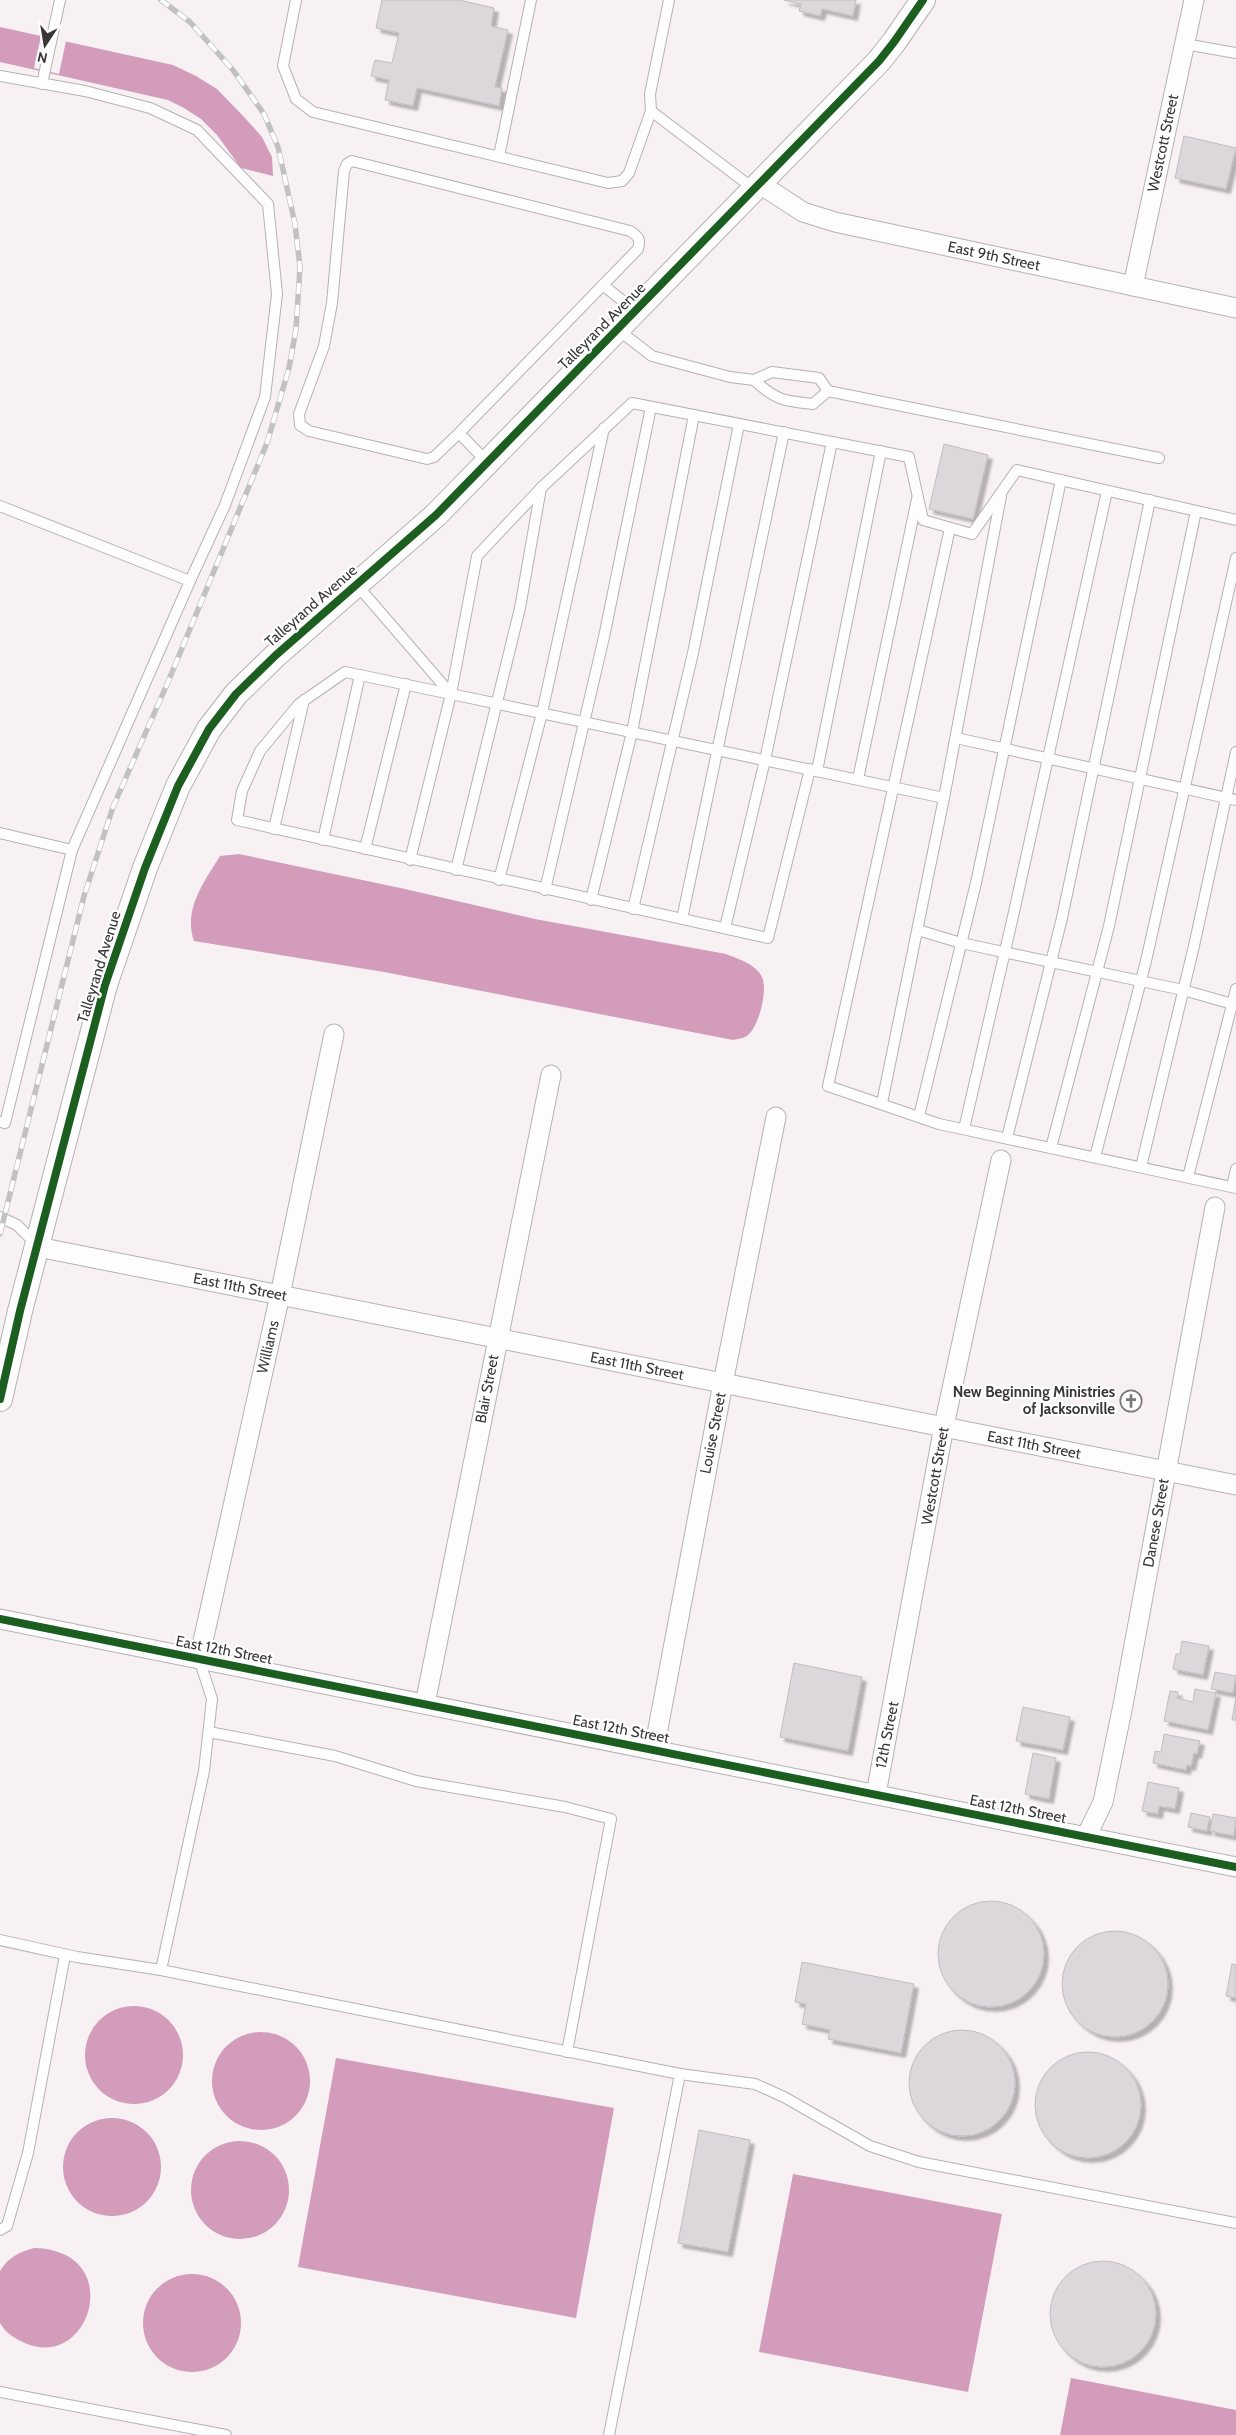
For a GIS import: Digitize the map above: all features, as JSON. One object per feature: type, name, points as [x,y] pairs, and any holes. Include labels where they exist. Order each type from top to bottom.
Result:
[{"type":"street","name":"Talleyrand Avenue","points":[[0,1399],[20,1311],[105,985],[145,868],[178,786],[209,729],[236,694],[276,655],[436,515],[617,329],[636,312],[878,61],[894,42],[923,0]]},
{"type":"street","name":"Westcott Street","points":[[1133,286],[1194,0]]},
{"type":"street","name":"East 9th Street","points":[[757,186],[803,212],[835,222],[1236,308]]},
{"type":"street","name":"Williams","points":[[198,1659],[280,1295],[334,1034]]},
{"type":"street","name":"Blair Street","points":[[424,1704],[551,1075]]},
{"type":"street","name":"Louise Street","points":[[654,1750],[722,1383],[776,1117]]},
{"type":"street","name":"Westcott Street","points":[[898,1676],[944,1426],[1001,1160]]},
{"type":"street","name":"Danese Street","points":[[1086,1837],[1103,1802],[1123,1705],[1215,1206]]},
{"type":"street","name":"East 11th Street","points":[[38,1247],[1236,1485]]},
{"type":"street","name":"East 12th Street","points":[[0,1619],[1236,1867]]},
{"type":"street","name":"12th Street","points":[[876,1794],[898,1676]]},
{"type":"lane","points":[[42,84],[60,0]]},
{"type":"lane","points":[[296,0],[283,66],[296,100],[313,112],[608,182],[622,182],[629,173],[651,111],[650,94],[669,0]]},
{"type":"lane","points":[[499,156],[531,0]]},
{"type":"lane","points":[[1185,44],[1236,53]]},
{"type":"lane","points":[[0,76],[85,91],[150,108],[197,130],[268,204],[277,294],[265,397],[225,505],[72,850],[5,1123],[0,1122]]},
{"type":"lane","points":[[651,111],[757,186]]},
{"type":"lane","points":[[352,162],[630,231],[637,235],[640,242],[638,249],[603,285],[434,457],[427,459],[309,430],[300,425],[299,414],[324,346],[332,303],[338,217],[344,171],[347,164],[352,162]]},
{"type":"lane","points":[[603,285],[636,312]]},
{"type":"lane","points":[[617,329],[652,356],[730,377],[754,380],[772,372],[819,378],[828,391],[1159,458]]},
{"type":"lane","points":[[754,380],[772,396],[792,401],[813,404],[828,391]]},
{"type":"lane","points":[[410,860],[451,694],[478,556],[541,488],[632,403],[909,457],[923,520],[972,534],[1017,470],[1236,520]]},
{"type":"lane","points":[[546,890],[604,637],[651,407]]},
{"type":"lane","points":[[591,900],[632,732],[694,415]]},
{"type":"lane","points":[[634,909],[693,653],[739,424]]},
{"type":"lane","points":[[499,880],[542,713],[604,428]]},
{"type":"lane","points":[[682,919],[719,750],[784,432]]},
{"type":"lane","points":[[458,433],[488,462]]},
{"type":"lane","points":[[725,928],[765,760],[832,442]]},
{"type":"lane","points":[[881,451],[813,770],[768,938],[499,880],[238,820],[242,791],[260,751],[304,700],[345,672],[496,702],[542,713],[765,760],[813,770],[858,779],[944,798]]},
{"type":"lane","points":[[919,1116],[961,943],[1061,480]]},
{"type":"lane","points":[[456,870],[520,608],[541,488]]},
{"type":"lane","points":[[964,1129],[1107,491]]},
{"type":"lane","points":[[882,1104],[956,738],[1002,492]]},
{"type":"lane","points":[[858,779],[918,494]]},
{"type":"lane","points":[[1007,1138],[1051,961],[1094,769],[1150,500]]},
{"type":"lane","points":[[0,506],[190,581]]},
{"type":"lane","points":[[1051,1148],[1109,926],[1196,511]]},
{"type":"lane","points":[[950,528],[828,1086],[964,1129],[1234,1187],[1236,1170]]},
{"type":"lane","points":[[1095,1157],[1140,983],[1236,558]]},
{"type":"lane","points":[[356,584],[451,694]]},
{"type":"lane","points":[[323,840],[360,674]]},
{"type":"lane","points":[[365,849],[406,684]]},
{"type":"lane","points":[[274,829],[304,700]]},
{"type":"lane","points":[[956,738],[1231,799]]},
{"type":"lane","points":[[1140,1167],[1231,799],[1236,752]]},
{"type":"lane","points":[[0,833],[72,850]]},
{"type":"lane","points":[[918,930],[961,943],[1051,961],[1096,974],[1183,990],[1234,1004]]},
{"type":"lane","points":[[1188,1177],[1234,1004],[1236,989]]},
{"type":"lane","points":[[0,1217],[17,1225],[38,1247]]},
{"type":"lane","points":[[162,1970],[204,1771],[209,1732],[212,1699],[198,1659]]},
{"type":"lane","points":[[209,1732],[335,1756],[416,1780],[565,1807],[611,1819],[567,2052]]},
{"type":"lane","points":[[0,1940],[65,1955],[162,1970],[680,2074],[756,2084],[784,2097],[870,2146],[918,2162],[1236,2223]]},
{"type":"lane","points":[[0,2230],[6,2226],[28,2153],[65,1955]]},
{"type":"lane","points":[[609,2435],[680,2074]]},
{"type":"lane","points":[[0,2392],[226,2435]]},
{"type":"shaded area","points":[[0,27],[173,65],[196,76],[217,89],[262,137],[272,157],[273,176],[241,168],[217,135],[201,119],[168,100],[0,62]]},
{"type":"shaded area","points":[[239,854],[535,919],[726,954],[751,965],[762,977],[764,990],[759,1016],[748,1035],[733,1040],[384,972],[194,941],[191,930],[191,918],[193,907],[202,886],[220,856]]},
{"type":"shaded area","points":[[134,2006],[153,2009],[169,2020],[180,2036],[183,2055],[180,2074],[169,2090],[153,2101],[134,2104],[115,2101],[99,2090],[88,2074],[85,2055],[88,2036],[99,2020],[115,2009]]},
{"type":"shaded area","points":[[261,2032],[280,2035],[296,2046],[307,2062],[310,2081],[307,2100],[296,2116],[280,2127],[261,2130],[242,2127],[226,2116],[215,2100],[212,2081],[215,2062],[226,2046],[242,2035]]},
{"type":"shaded area","points":[[336,2058],[614,2108],[576,2318],[298,2267]]},
{"type":"shaded area","points":[[112,2118],[131,2121],[147,2132],[158,2148],[161,2167],[158,2186],[147,2202],[131,2213],[112,2216],[93,2213],[77,2202],[66,2186],[63,2167],[66,2148],[77,2132],[93,2121]]},
{"type":"shaded area","points":[[240,2141],[259,2144],[275,2155],[286,2171],[289,2190],[286,2209],[275,2225],[259,2236],[240,2239],[221,2236],[205,2225],[194,2209],[191,2190],[194,2171],[205,2155],[221,2144]]},
{"type":"shaded area","points":[[793,2174],[1002,2214],[968,2392],[759,2352]]},
{"type":"shaded area","points":[[34,2248],[63,2254],[81,2267],[89,2286],[89,2306],[82,2325],[68,2340],[50,2347],[27,2344],[8,2333],[0,2323],[0,2271],[15,2256]]},
{"type":"shaded area","points":[[192,2274],[211,2277],[227,2288],[238,2304],[241,2323],[238,2342],[227,2358],[211,2369],[192,2372],[173,2369],[157,2358],[146,2342],[143,2323],[146,2304],[157,2288],[173,2277]]},
{"type":"shaded area","points":[[1071,2378],[1236,2410],[1236,2435],[1060,2435]]},
{"type":"pier","points":[[41,36],[66,41],[59,74],[34,68]]},
{"type":"building","points":[[382,0],[459,0],[494,8],[491,26],[508,30],[495,87],[502,88],[499,106],[417,88],[413,106],[385,100],[389,80],[371,76],[375,60],[392,63],[399,33],[376,28]]},
{"type":"building","points":[[784,0],[856,0],[853,16],[822,9],[820,16],[799,11],[801,4]]},
{"type":"building","points":[[1184,136],[1236,148],[1226,189],[1175,178]]},
{"type":"building","points":[[944,444],[988,455],[973,519],[929,509]]},
{"type":"building","points":[[1182,1641],[1209,1646],[1203,1675],[1173,1669],[1176,1654],[1180,1654]]},
{"type":"building","points":[[794,1663],[862,1677],[848,1751],[780,1737]]},
{"type":"building","points":[[1215,1672],[1236,1676],[1233,1693],[1211,1689]]},
{"type":"building","points":[[1195,1689],[1216,1693],[1208,1730],[1164,1721],[1170,1691],[1178,1692],[1177,1698],[1193,1702]]},
{"type":"building","points":[[1236,1698],[1236,1720],[1232,1720]]},
{"type":"building","points":[[1023,1707],[1070,1717],[1063,1750],[1016,1741]]},
{"type":"building","points":[[1164,1734],[1200,1741],[1197,1754],[1194,1753],[1191,1766],[1187,1765],[1186,1770],[1153,1763],[1155,1751],[1161,1752]]},
{"type":"building","points":[[1033,1753],[1056,1758],[1049,1799],[1025,1794]]},
{"type":"building","points":[[1148,1782],[1179,1788],[1175,1809],[1159,1806],[1158,1814],[1142,1811]]},
{"type":"building","points":[[1191,1813],[1210,1817],[1207,1831],[1188,1827]]},
{"type":"building","points":[[1213,1814],[1236,1818],[1234,1836],[1210,1831]]},
{"type":"building","points":[[991,1901],[1011,1905],[1028,1917],[1040,1934],[1044,1954],[1040,1974],[1028,1991],[1011,2003],[991,2007],[971,2003],[954,1991],[942,1974],[938,1954],[942,1934],[954,1917],[971,1905]]},
{"type":"building","points":[[1115,1931],[1135,1935],[1152,1947],[1164,1964],[1168,1984],[1164,2004],[1152,2021],[1135,2033],[1115,2037],[1095,2033],[1078,2021],[1066,2004],[1062,1984],[1066,1964],[1078,1947],[1095,1935]]},
{"type":"building","points":[[802,1962],[914,1984],[901,2053],[828,2039],[830,2030],[802,2024],[806,2004],[795,2002]]},
{"type":"building","points":[[1232,1964],[1236,1965],[1236,1998],[1226,1996]]},
{"type":"building","points":[[962,2030],[982,2034],[999,2046],[1011,2063],[1015,2083],[1011,2103],[999,2120],[982,2132],[962,2136],[942,2132],[925,2120],[913,2103],[909,2083],[913,2063],[925,2046],[942,2034]]},
{"type":"building","points":[[1088,2052],[1108,2056],[1125,2068],[1137,2085],[1141,2105],[1137,2125],[1125,2142],[1108,2154],[1088,2158],[1068,2154],[1051,2142],[1039,2125],[1035,2105],[1039,2085],[1051,2068],[1068,2056]]},
{"type":"building","points":[[699,2130],[750,2140],[728,2252],[678,2243]]},
{"type":"building","points":[[1103,2261],[1123,2265],[1140,2277],[1152,2294],[1156,2314],[1152,2334],[1140,2351],[1123,2363],[1103,2367],[1083,2363],[1066,2351],[1054,2334],[1050,2314],[1054,2294],[1066,2277],[1083,2265]]},
{"type":"railway","points":[[0,1234],[84,896],[113,807],[168,682],[267,443],[289,368],[296,329],[300,267],[295,224],[278,147],[264,114],[233,70],[190,22],[161,0]]},
{"type":"cycle path","points":[[0,1399],[20,1311],[105,985],[145,868],[178,786],[209,729],[236,694],[276,655],[436,515],[879,61],[923,0]]},
{"type":"cycle path","points":[[0,1619],[1236,1867]]},
{"type":"place","name":"New Beginning Ministries of Jacksonville","points":[[1131,1401]]}]
